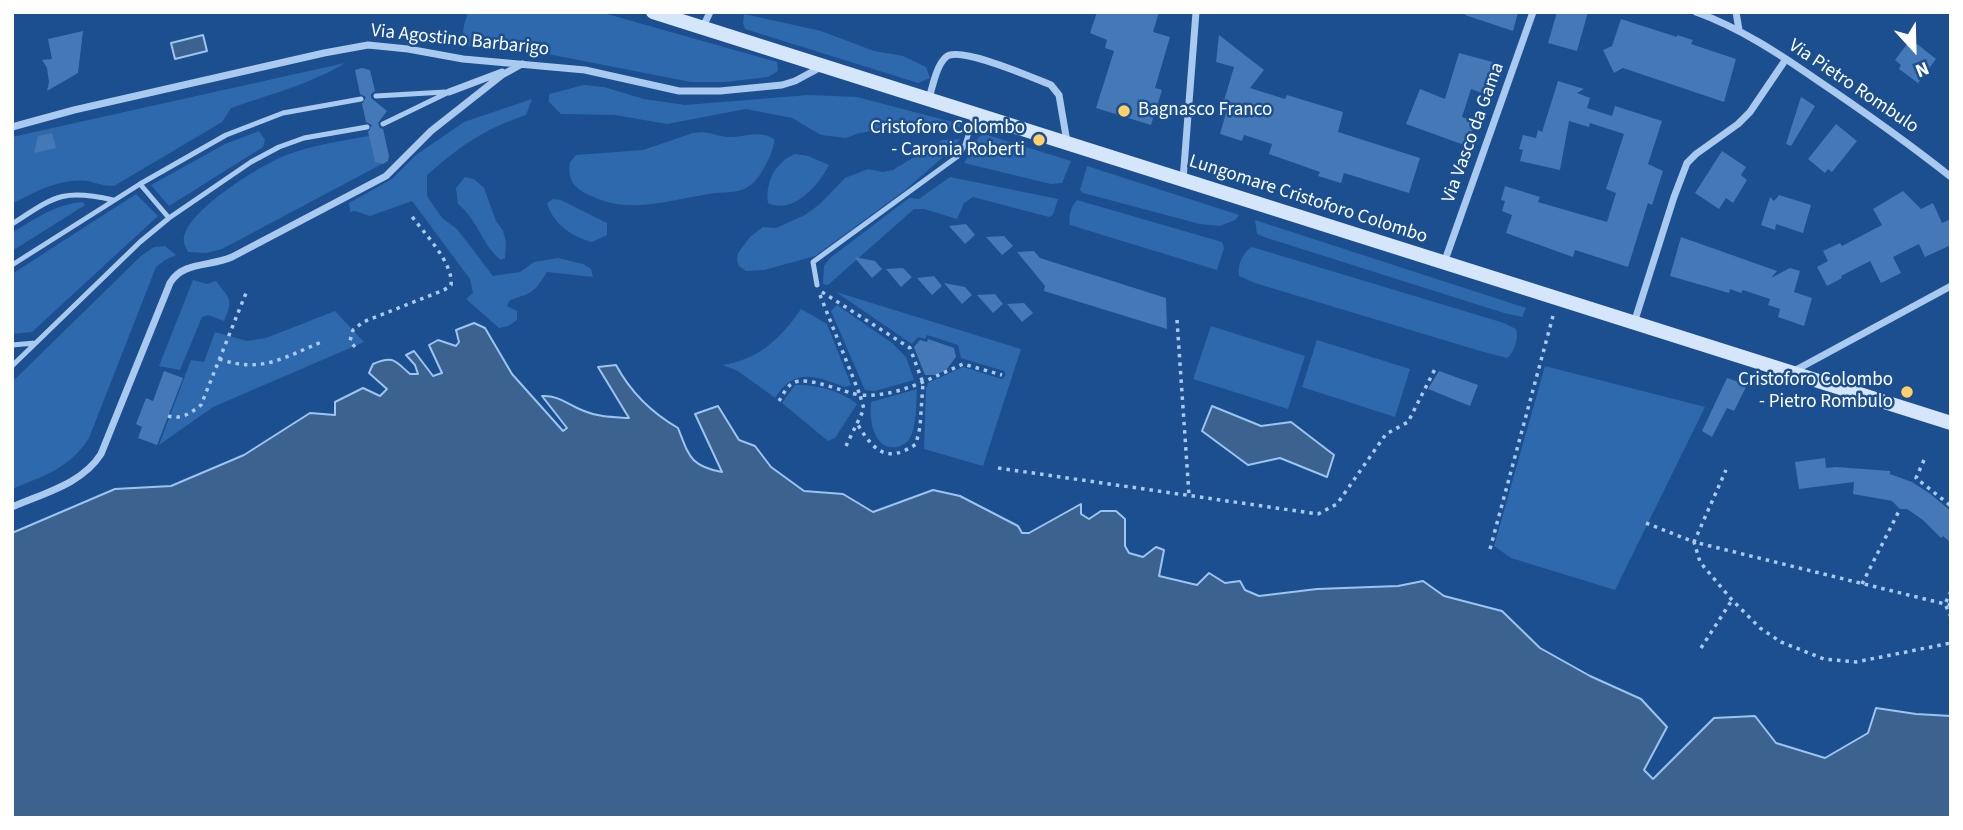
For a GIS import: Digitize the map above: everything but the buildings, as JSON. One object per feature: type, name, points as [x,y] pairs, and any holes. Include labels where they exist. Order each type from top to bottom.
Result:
[{"type":"main road","name":"Lungomare Cristoforo Colombo","points":[[653,12],[1951,423]]},
{"type":"street","points":[[703,27],[710,12]]},
{"type":"street","points":[[1183,180],[1196,12]]},
{"type":"street","name":"Via Vasco da Gama","points":[[1444,264],[1533,12]]},
{"type":"street","name":"Via Pietro Rombulo","points":[[1696,12],[1739,30],[1786,59],[1901,137],[1951,177]]},
{"type":"street","points":[[1736,12],[1739,30]]},
{"type":"street","name":"Via Agostino Barbarigo","points":[[12,127],[74,110],[352,47],[396,48],[463,59],[585,70],[656,88],[698,92],[782,85],[823,66]]},
{"type":"street","points":[[929,98],[945,57],[954,53],[972,56],[1051,85],[1059,95],[1067,143]]},
{"type":"street","points":[[1634,324],[1687,163],[1751,112],[1786,59]]},
{"type":"street","points":[[449,92],[522,64]]},
{"type":"street","points":[[12,507],[72,481],[95,464],[176,274],[191,266],[211,264],[232,257],[386,176],[431,131],[502,75],[522,64]]},
{"type":"street","points":[[1790,373],[1951,286]]},
{"type":"lane","points":[[376,96],[449,92]]},
{"type":"lane","points":[[383,124],[449,92]]},
{"type":"lane","points":[[12,265],[139,184],[226,135],[283,113],[361,99]]},
{"type":"lane","points":[[817,285],[813,262],[958,156],[965,145],[975,114]]},
{"type":"lane","points":[[12,366],[169,218],[251,162],[279,147],[304,138],[367,127]]},
{"type":"lane","points":[[139,184],[169,218]]},
{"type":"lane","points":[[12,224],[48,201],[67,194],[113,200]]},
{"type":"lane","points":[[12,345],[35,343]]},
{"type":"path","points":[[355,347],[350,341],[353,330],[363,322],[451,285],[452,275],[446,263],[410,215]]},
{"type":"path","points":[[817,285],[825,294],[910,348],[923,383],[916,444],[906,451],[887,455],[879,451],[858,425]]},
{"type":"path","points":[[817,285],[864,409],[846,446]]},
{"type":"path","points":[[168,416],[176,419],[201,405],[246,293]]},
{"type":"path","points":[[1490,548],[1553,316]]},
{"type":"path","points":[[1177,320],[1189,495]]},
{"type":"path","points":[[219,359],[238,366],[254,367],[324,341]]},
{"type":"path","points":[[779,401],[791,384],[798,381],[875,396],[923,383],[962,364],[1002,375]]},
{"type":"path","points":[[998,468],[1318,514],[1337,504],[1386,434],[1408,422],[1435,369]]},
{"type":"path","points":[[1924,460],[1915,481],[1951,506]]},
{"type":"path","points":[[1726,470],[1694,542],[1700,562],[1760,628],[1781,642],[1824,659],[1856,662],[1951,643]]},
{"type":"path","points":[[1863,584],[1900,509]]},
{"type":"path","points":[[1646,523],[1694,542],[1948,605]]},
{"type":"path","points":[[1951,591],[1948,605],[1951,617]]},
{"type":"path","points":[[1700,648],[1732,600]]},
{"type":"shaded area","points":[[468,12],[600,12],[777,62],[778,71],[768,77],[725,82],[691,82],[527,50],[472,48],[464,36]]},
{"type":"shaded area","points":[[744,14],[821,31],[874,51],[903,56],[926,67],[930,78],[918,83],[745,29]]},
{"type":"shaded area","points":[[203,35],[207,51],[175,59],[171,43]]},
{"type":"shaded area","points":[[345,63],[303,83],[231,108],[222,122],[114,186],[87,181],[67,182],[12,204],[12,137]]},
{"type":"shaded area","points":[[584,85],[685,105],[809,95],[857,97],[960,124],[960,127],[887,129],[846,138],[821,135],[792,118],[746,109],[667,124],[615,115],[561,114],[549,102],[549,94]]},
{"type":"shaded area","points":[[532,99],[526,115],[473,139],[427,175],[427,196],[442,218],[457,229],[493,276],[520,272],[534,262],[558,258],[583,264],[591,269],[593,277],[547,272],[532,291],[510,300],[507,306],[517,311],[517,320],[499,328],[466,299],[473,293],[470,279],[412,201],[370,216],[350,212],[349,203],[392,179],[416,155],[464,122]]},
{"type":"shaded area","points":[[259,131],[265,140],[263,147],[169,206],[151,185],[225,144]]},
{"type":"shaded area","points":[[703,132],[727,137],[763,135],[774,139],[767,163],[755,182],[734,192],[636,205],[604,201],[584,192],[571,178],[570,162],[576,155],[643,150]]},
{"type":"shaded area","points":[[984,134],[1071,161],[1062,183],[1051,184],[964,163],[978,138]]},
{"type":"shaded area","points":[[369,136],[375,161],[382,164],[222,249],[207,253],[188,252],[184,242],[186,231],[195,218],[241,180],[294,152]]},
{"type":"shaded area","points":[[960,139],[904,191],[815,256],[764,270],[746,271],[739,266],[738,253],[750,237],[763,227],[776,228],[805,215],[820,204],[845,178],[868,169],[882,172],[893,170],[942,140]]},
{"type":"shaded area","points":[[795,154],[829,165],[812,189],[796,202],[777,206],[768,203],[768,188],[773,174],[782,162]]},
{"type":"shaded area","points":[[1087,166],[1239,215],[1235,220],[1220,226],[1200,224],[1083,193],[1080,190]]},
{"type":"shaded area","points":[[465,177],[474,179],[484,188],[496,221],[503,231],[506,242],[505,258],[501,260],[489,248],[471,218],[458,204],[456,188]]},
{"type":"shaded area","points":[[950,177],[1058,199],[1053,215],[1049,217],[973,197],[964,203],[957,219],[924,209],[914,209],[828,285],[823,284],[824,266],[830,258],[909,198],[919,199]]},
{"type":"shaded area","points":[[136,194],[158,216],[32,332],[12,334],[12,274]]},
{"type":"shaded area","points":[[553,199],[561,200],[607,223],[607,235],[592,242],[571,233],[559,223],[550,210],[547,203]]},
{"type":"shaded area","points":[[1077,200],[1222,242],[1224,248],[1217,270],[1070,225],[1070,212]]},
{"type":"shaded area","points":[[83,202],[85,205],[12,251],[12,233],[54,209]]},
{"type":"shaded area","points":[[1255,220],[1526,308],[1522,317],[1504,313],[1264,237],[1257,234]]},
{"type":"shaded area","points":[[165,246],[176,255],[156,267],[89,438],[65,464],[12,489],[12,382],[141,256],[154,247]]},
{"type":"shaded area","points":[[1252,247],[1504,323],[1516,329],[1517,337],[1512,353],[1507,358],[1480,351],[1255,283],[1239,276],[1243,255]]},
{"type":"shaded area","points":[[193,280],[207,284],[216,281],[230,303],[224,321],[208,315],[202,317],[180,370],[159,366]]},
{"type":"shaded area","points":[[836,292],[1021,349],[983,466],[924,449],[926,389],[928,383],[963,367],[1002,379],[1006,375],[1004,371],[961,358],[958,345],[927,335],[925,339],[918,337],[912,344]]},
{"type":"shaded area","points":[[837,305],[892,343],[906,357],[914,380],[875,391],[865,390],[831,311]]},
{"type":"shaded area","points":[[801,309],[827,324],[851,385],[845,387],[815,377],[798,378],[782,388],[775,398],[738,371],[723,365],[747,358],[768,346],[786,329]]},
{"type":"shaded area","points":[[335,311],[364,342],[213,407],[159,445],[191,360],[204,362],[215,332],[247,341],[266,338]]},
{"type":"shaded area","points":[[474,323],[485,328],[512,374],[563,431],[567,428],[542,396],[559,399],[595,414],[629,418],[598,367],[616,365],[642,401],[678,428],[692,458],[711,470],[722,472],[695,414],[718,406],[739,440],[755,446],[771,467],[804,491],[843,494],[873,512],[933,490],[960,496],[1018,526],[1022,533],[1029,533],[1081,504],[1081,514],[1089,519],[1101,511],[1116,511],[1125,519],[1125,546],[1129,553],[1143,557],[1156,547],[1164,550],[1159,576],[1197,585],[1209,573],[1225,583],[1240,581],[1245,590],[1259,596],[1317,589],[1398,586],[1423,581],[1444,596],[1502,611],[1540,648],[1590,676],[1641,699],[1667,727],[1644,770],[1653,779],[1714,718],[1755,716],[1776,743],[1825,758],[1868,733],[1876,708],[1951,716],[1951,818],[12,818],[12,533],[115,489],[171,486],[244,455],[310,413],[335,415],[335,402],[363,388],[380,396],[387,389],[369,373],[373,364],[380,361],[394,361],[410,374],[418,374],[415,365],[406,355],[414,351],[433,376],[442,373],[429,345],[438,340],[456,346],[459,342],[456,330]]},
{"type":"shaded area","points":[[1211,326],[1305,356],[1288,409],[1193,379]]},
{"type":"shaded area","points":[[1317,340],[1410,369],[1395,417],[1302,387]]},
{"type":"shaded area","points":[[1545,366],[1705,407],[1615,590],[1511,558],[1494,546]]},
{"type":"shaded area","points":[[795,385],[828,389],[857,404],[835,438],[828,441],[782,403]]},
{"type":"shaded area","points":[[917,389],[915,420],[909,439],[897,447],[883,444],[874,432],[871,402]]},
{"type":"shaded area","points":[[1212,406],[1261,426],[1291,422],[1334,455],[1327,477],[1280,458],[1248,465],[1202,431]]},
{"type":"place","name":"Bagnasco Franco","points":[[1124,111]]},
{"type":"place","name":"Cristoforo Colombo - Caronia Roberti","points":[[1039,140]]},
{"type":"place","name":"Cristoforo Colombo - Pietro Rombulo","points":[[1907,392]]}]
